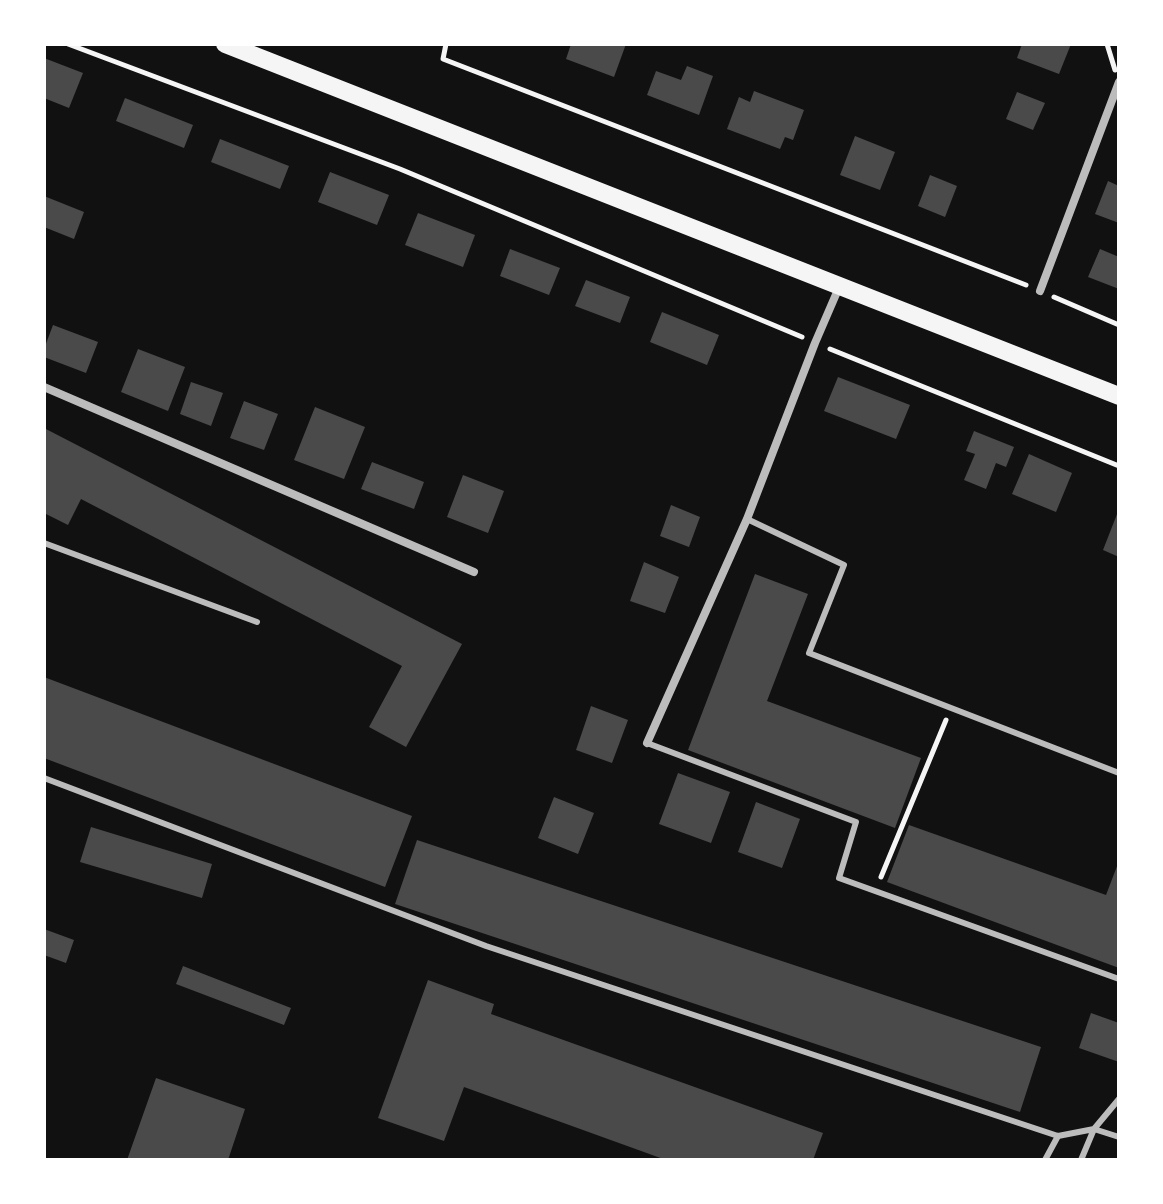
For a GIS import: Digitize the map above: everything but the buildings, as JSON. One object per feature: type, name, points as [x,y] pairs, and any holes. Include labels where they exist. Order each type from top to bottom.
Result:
[{"type":"main road","points":[[225,44],[1119,396]]},
{"type":"street","points":[[1040,291],[1119,82]]},
{"type":"street","points":[[647,743],[747,519],[841,284]]},
{"type":"street","points":[[44,387],[474,572]]},
{"type":"lane","points":[[747,519],[844,565],[809,653],[1119,773]]},
{"type":"lane","points":[[44,543],[257,622]]},
{"type":"lane","points":[[647,743],[856,822],[839,878],[1119,979]]},
{"type":"lane","points":[[44,778],[486,946],[1058,1136],[1094,1129],[1119,1137]]},
{"type":"lane","points":[[1081,1160],[1094,1129],[1119,1099]]},
{"type":"lane","points":[[1045,1160],[1058,1136]]},
{"type":"path","points":[[68,44],[400,169],[1119,466]]},
{"type":"path","points":[[446,44],[443,59],[1040,291],[1119,325]]},
{"type":"path","points":[[1107,44],[1119,82]]},
{"type":"path","points":[[876,891],[951,708]]}]
